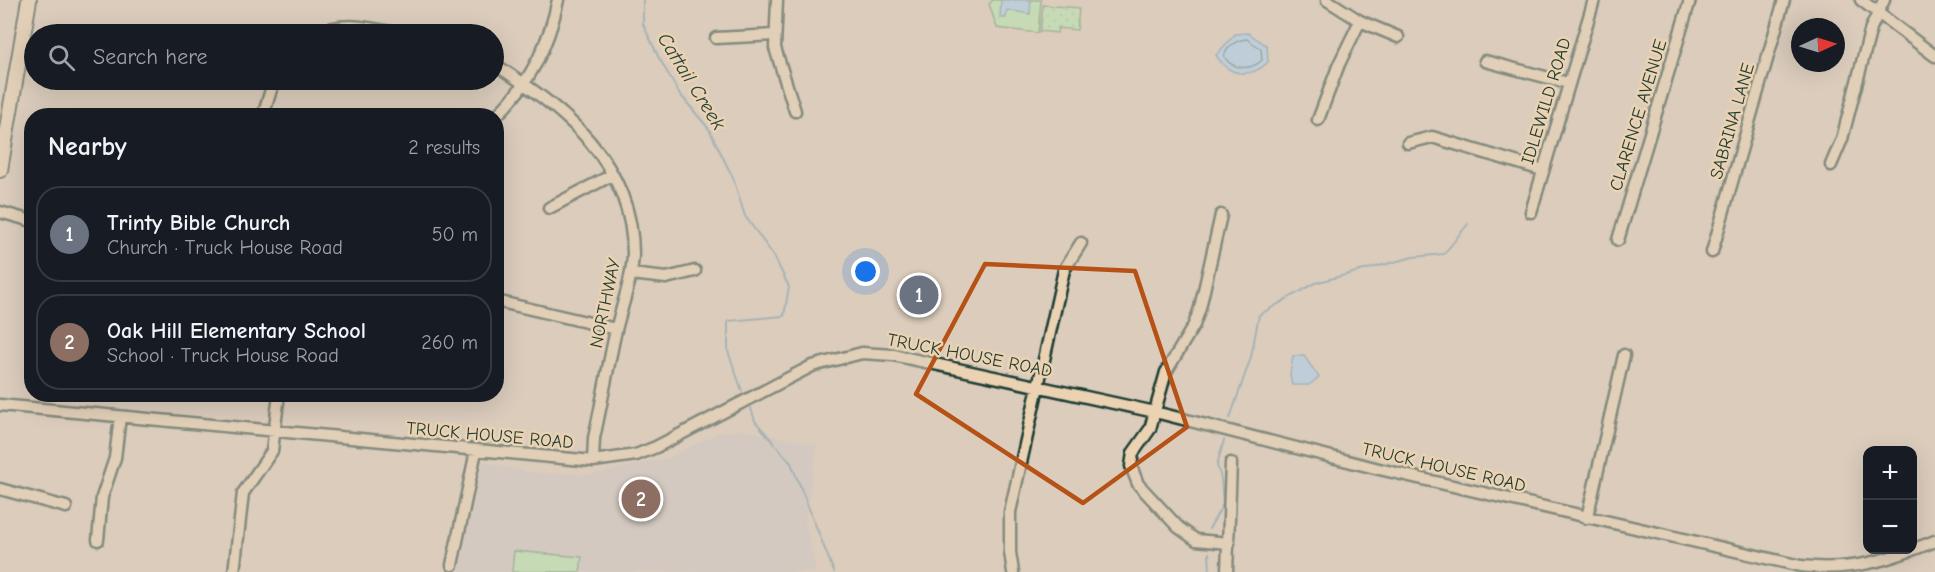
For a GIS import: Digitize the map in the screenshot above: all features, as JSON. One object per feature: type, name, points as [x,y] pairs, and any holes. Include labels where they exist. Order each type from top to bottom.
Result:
[{"type":"main road","points":[[25,24],[29,0]]},
{"type":"main road","points":[[0,170],[24,29]]},
{"type":"street","points":[[503,108],[523,85],[545,46],[558,0]]},
{"type":"street","points":[[777,0],[774,35],[781,70],[795,111]]},
{"type":"street","points":[[1327,0],[1360,21],[1398,37]]},
{"type":"street","name":"IDLEWILD ROAD","points":[[1531,212],[1594,0]]},
{"type":"street","name":"CLARENCE AVENUE","points":[[1618,240],[1690,0]]},
{"type":"street","name":"SABRINA LANE","points":[[1712,252],[1784,0]]},
{"type":"street","points":[[1861,0],[1935,56]]},
{"type":"street","points":[[1832,165],[1842,139],[1871,28],[1884,0]]},
{"type":"street","points":[[1318,120],[1339,64],[1360,21]]},
{"type":"street","points":[[716,38],[774,35]]},
{"type":"street","points":[[1485,61],[1568,83]]},
{"type":"street","name":"NORTHWAY","points":[[504,71],[582,130],[612,175],[630,220],[631,274],[616,329],[594,438],[593,461]]},
{"type":"street","points":[[265,108],[271,90]]},
{"type":"street","points":[[1408,143],[1432,137],[1542,170]]},
{"type":"street","points":[[549,208],[612,175]]},
{"type":"street","points":[[0,212],[24,219]]},
{"type":"street","points":[[1221,215],[1194,325],[1166,372],[1150,429],[1133,453],[1131,466],[1134,478],[1187,534],[1204,542],[1229,543]]},
{"type":"street","points":[[1013,572],[1010,552],[1010,512],[1065,270],[1081,243]]},
{"type":"street","points":[[631,274],[666,278],[695,271]]},
{"type":"street","points":[[504,303],[616,329]]},
{"type":"street","name":"TRUCK HOUSE ROAD","points":[[0,405],[593,461],[636,455],[812,366],[862,353],[892,355],[1155,412],[1587,518],[1815,570],[1864,566],[1935,541]]},
{"type":"street","points":[[1587,518],[1624,355]]},
{"type":"street","points":[[234,572],[243,493],[250,480],[270,457],[276,432],[278,402]]},
{"type":"street","points":[[98,540],[102,497],[115,458],[120,417]]},
{"type":"street","points":[[452,565],[476,451]]},
{"type":"street","points":[[1227,572],[1231,463]]},
{"type":"street","points":[[0,489],[66,507]]},
{"type":"highlighted area","points":[[985,264],[1135,271],[1187,427],[1083,503],[916,394]]},
{"type":"shaded area","points":[[741,430],[817,445],[805,522],[816,572],[459,572],[482,462],[533,473],[590,475],[669,458],[719,433]]},
{"type":"green space","points":[[993,0],[1041,0],[1038,33],[997,28],[989,4]]},
{"type":"green space","points":[[1043,5],[1079,8],[1077,30],[1058,28],[1057,33],[1040,31]]},
{"type":"green space","points":[[514,551],[582,557],[580,572],[512,572]]},
{"type":"water","points":[[1001,0],[1031,0],[1030,14],[1007,10],[1006,18],[1000,18]]},
{"type":"water","points":[[1248,33],[1267,46],[1268,62],[1248,73],[1227,68],[1216,55],[1235,34]]},
{"type":"water","points":[[1293,356],[1304,356],[1319,377],[1309,385],[1292,385],[1290,374]]},
{"type":"waterway","name":"Cattail Creek","points":[[643,0],[643,24],[658,56],[679,93],[709,129],[733,178],[745,216],[774,256],[789,287],[784,316],[728,321],[728,351],[742,391]]},
{"type":"waterway","points":[[1230,418],[1251,357],[1259,315],[1315,283],[1413,257],[1444,254],[1468,224]]},
{"type":"waterway","name":"Cattail Creek","points":[[751,408],[755,421],[791,463],[834,572]]},
{"type":"waterway","points":[[1209,529],[1223,504],[1221,478],[1217,465],[1224,440]]},
{"type":"waterway","points":[[1209,553],[1210,572]]},
{"type":"place","name":"Trinty Bible Church","points":[[919,295]]},
{"type":"place","name":"Oak Hill Elementary School","points":[[641,499]]}]
